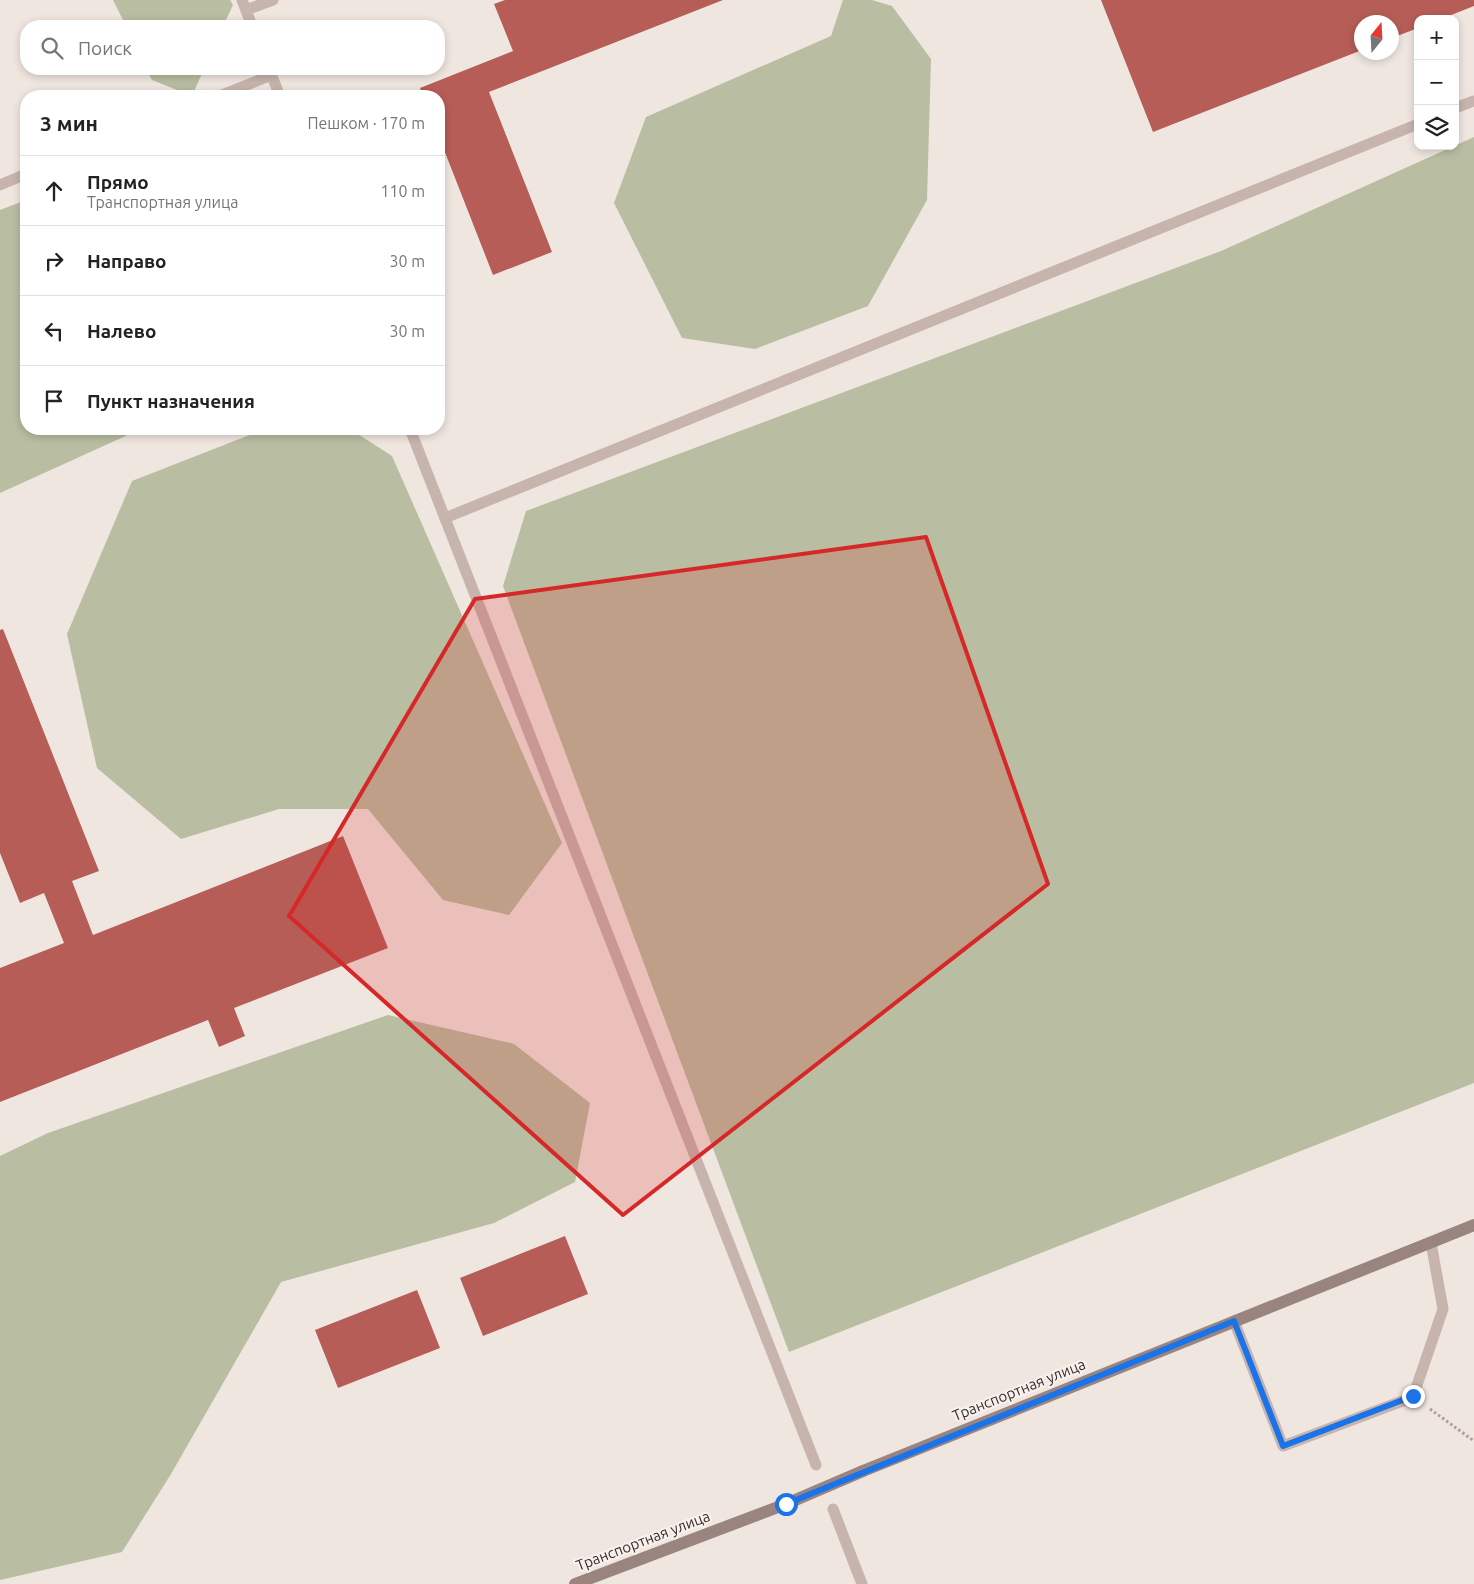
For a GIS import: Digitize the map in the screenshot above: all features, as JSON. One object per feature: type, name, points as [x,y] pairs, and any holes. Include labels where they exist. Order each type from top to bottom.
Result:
[{"type":"street","name":"Транспортная улица","points":[[576,1584],[786,1504],[863,1471],[1474,1225]]},
{"type":"lane","points":[[250,20],[244,5],[273,0]]},
{"type":"lane","points":[[232,90],[264,75]]},
{"type":"lane","points":[[271,75],[278,90]]},
{"type":"lane","points":[[1459,107],[1474,101]]},
{"type":"lane","points":[[445,518],[1414,126]]},
{"type":"lane","points":[[0,185],[20,177]]},
{"type":"lane","points":[[412,435],[816,1466]]},
{"type":"lane","points":[[1234,1321],[1283,1446],[1413,1396],[1443,1309],[1431,1243]]},
{"type":"lane","points":[[833,1509],[862,1584]]},
{"type":"path","points":[[1413,1396],[1474,1442]]},
{"type":"highlighted area","points":[[926,537],[1048,884],[623,1215],[289,916],[475,599]]},
{"type":"green space","points":[[113,0],[230,0],[233,5],[226,20],[123,20]]},
{"type":"green space","points":[[843,0],[872,0],[892,6],[931,59],[927,200],[868,306],[755,349],[682,338],[614,203],[646,117],[831,36]]},
{"type":"green space","points":[[149,75],[201,75],[195,90],[177,90],[152,80]]},
{"type":"green space","points":[[1474,137],[1474,1083],[789,1352],[503,586],[526,511],[1221,251],[1445,150],[1459,150],[1459,144]]},
{"type":"green space","points":[[20,202],[20,435],[128,435],[0,493],[0,210]]},
{"type":"green space","points":[[250,435],[359,435],[392,456],[562,843],[509,915],[443,900],[368,809],[279,809],[181,839],[97,768],[67,634],[132,481]]},
{"type":"green space","points":[[388,1015],[514,1044],[590,1103],[575,1182],[494,1223],[281,1282],[171,1474],[122,1552],[0,1580],[0,1156],[48,1133]]},
{"type":"building","points":[[505,0],[723,0],[489,92],[552,252],[493,275],[445,152],[445,90],[421,90],[420,88],[513,51],[494,4]]},
{"type":"building","points":[[1101,0],[1474,0],[1474,6],[1451,15],[1414,15],[1414,30],[1399,35],[1399,15],[1354,15],[1354,53],[1153,132]]},
{"type":"building","points":[[3,629],[99,871],[72,881],[93,935],[343,836],[388,948],[234,1008],[245,1036],[219,1047],[208,1020],[0,1102],[0,968],[64,943],[44,893],[20,903],[0,853],[0,630]]},
{"type":"building","points":[[565,1236],[588,1294],[483,1336],[460,1278]]},
{"type":"building","points":[[417,1290],[440,1348],[338,1388],[315,1330]]},
{"type":"route","points":[[786,1504],[1234,1321],[1283,1446],[1413,1396]]}]
